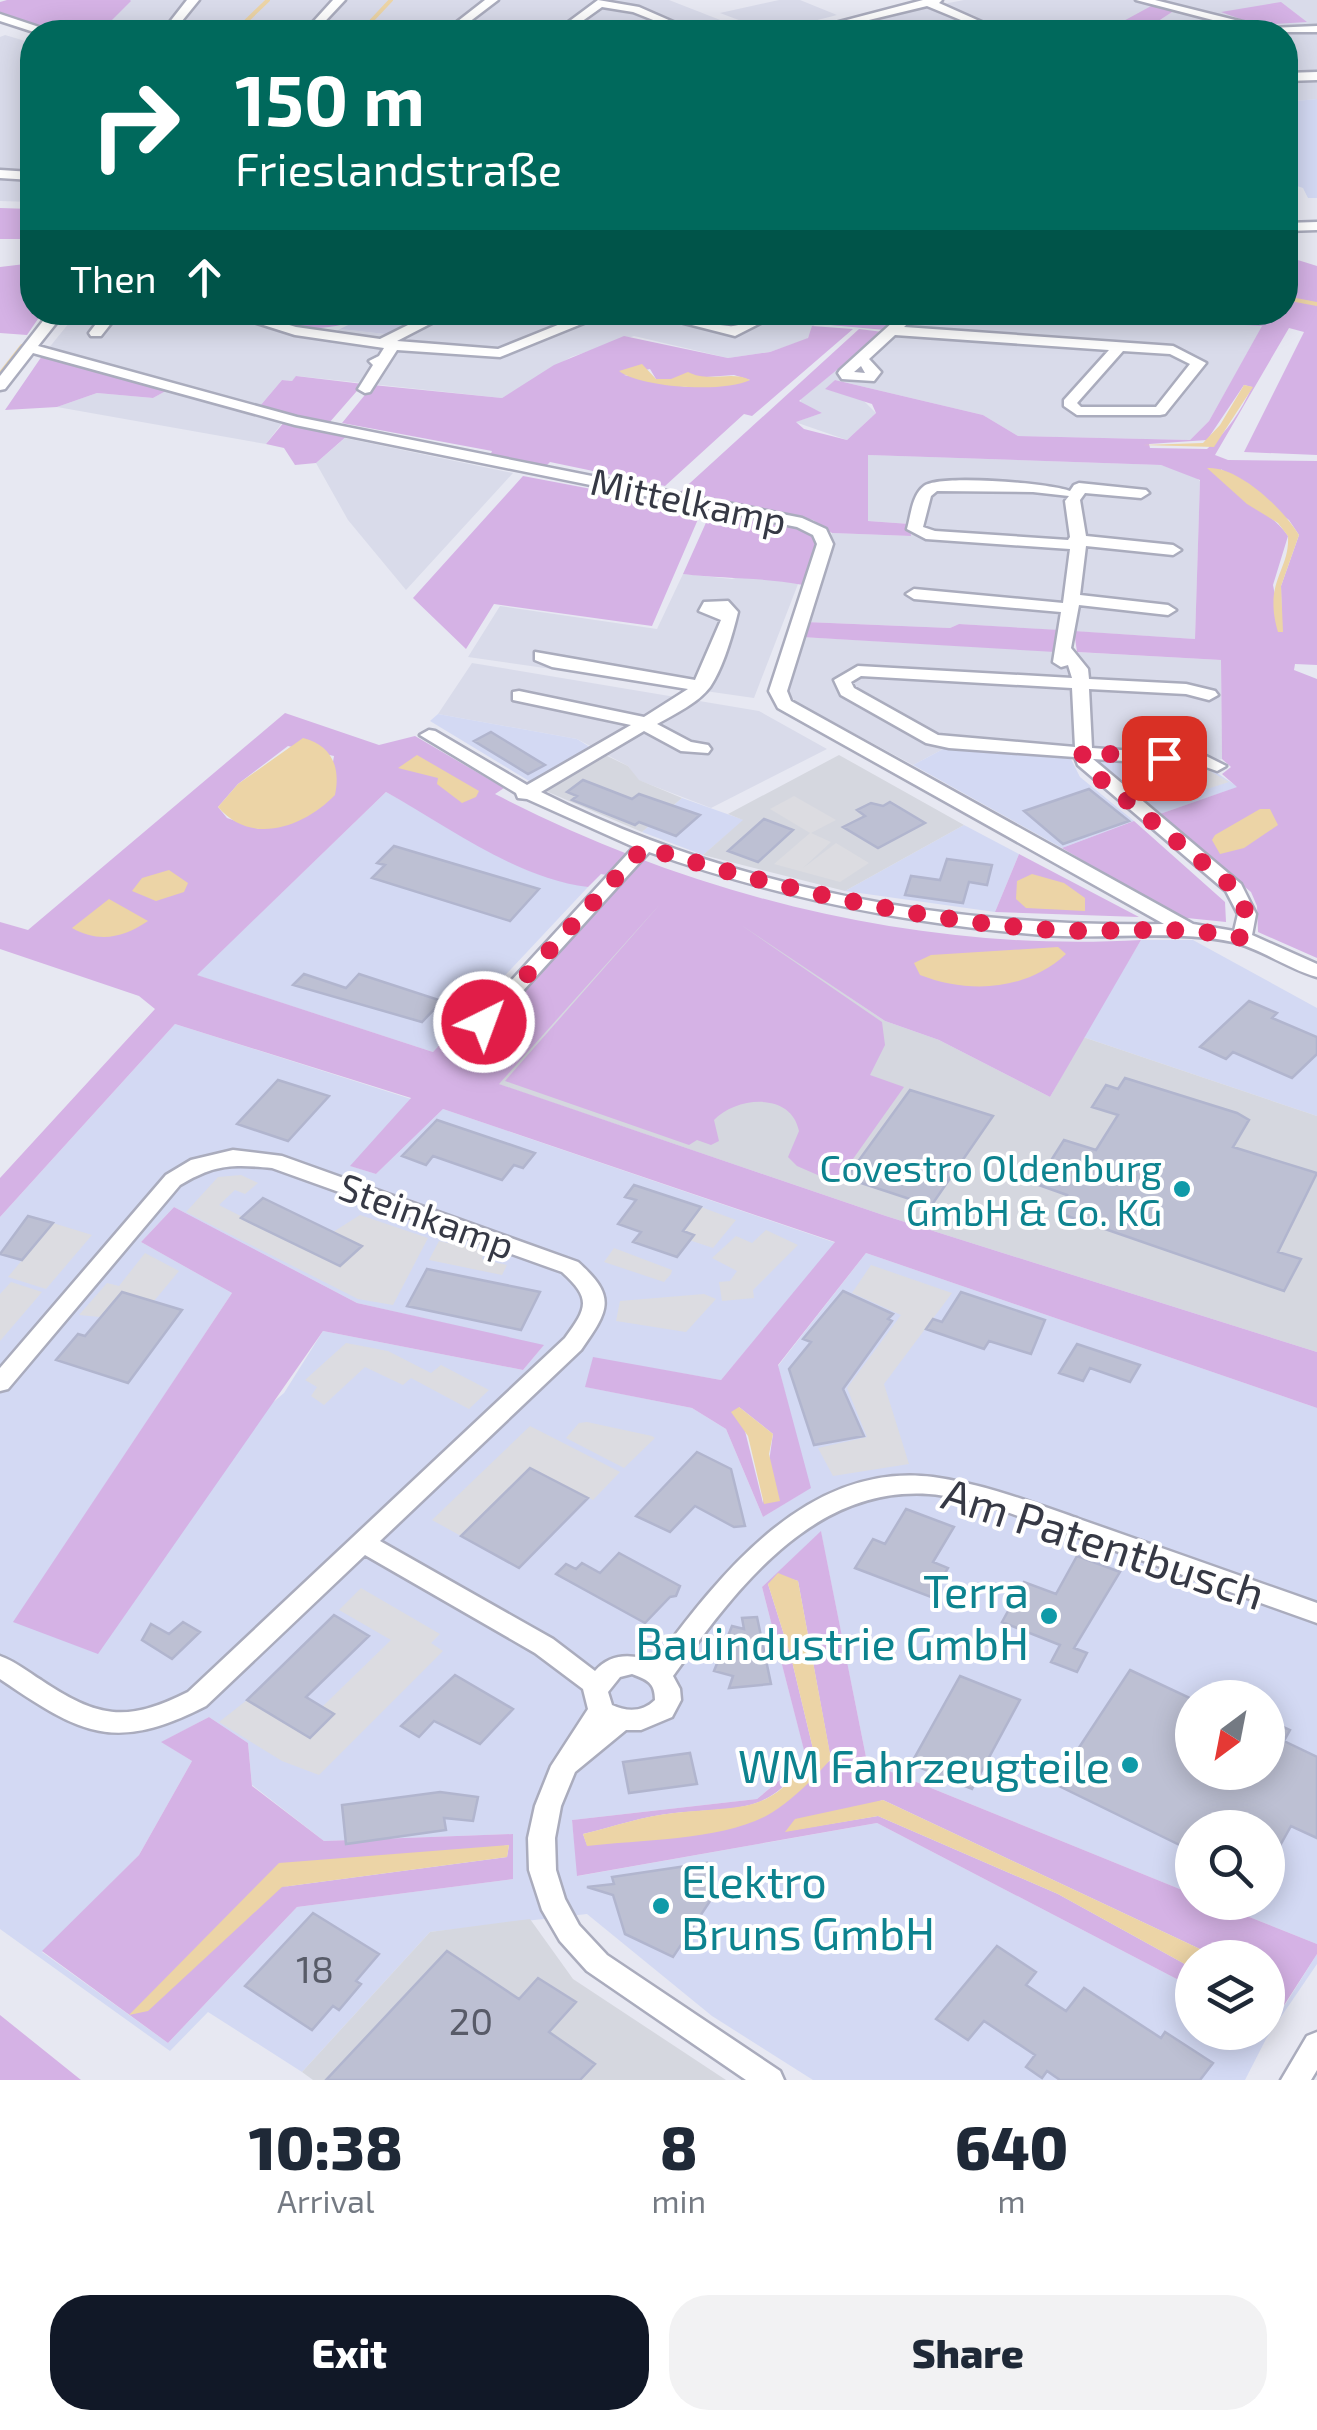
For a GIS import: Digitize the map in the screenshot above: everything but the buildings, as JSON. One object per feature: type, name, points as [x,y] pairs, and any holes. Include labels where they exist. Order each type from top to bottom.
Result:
[{"type":"street","points":[[177,20],[193,0]]},
{"type":"street","points":[[320,20],[339,0]]},
{"type":"street","points":[[465,20],[492,0]]},
{"type":"street","points":[[1142,0],[1223,20]]},
{"type":"street","points":[[855,20],[932,1],[972,20]]},
{"type":"street","points":[[577,20],[603,2],[662,20]]},
{"type":"street","points":[[0,386],[48,325]]},
{"type":"street","points":[[96,333],[102,325]]},
{"type":"street","points":[[272,325],[295,332],[489,360],[573,325]]},
{"type":"street","points":[[364,389],[381,364],[376,361],[384,359],[389,343],[422,325]]},
{"type":"street","points":[[705,325],[735,332],[749,325]]},
{"type":"street","points":[[862,359],[900,325]]},
{"type":"street","points":[[894,331],[1173,350],[1199,363],[1160,411],[1077,411],[1069,404],[1118,347]]},
{"type":"street","name":"Mittelkamp","points":[[29,348],[295,421],[802,523],[820,532],[825,544],[778,691],[784,704],[1188,929],[1242,938],[1317,971]]},
{"type":"street","points":[[1071,496],[1033,487],[933,486],[924,494],[916,529],[932,536],[1173,550]]},
{"type":"street","points":[[1071,496],[1080,488],[1141,493]]},
{"type":"street","points":[[1071,496],[1076,542],[1062,670],[1081,684]]},
{"type":"street","points":[[914,594],[1168,610]]},
{"type":"street","points":[[524,794],[644,725],[702,686],[728,620],[726,614]]},
{"type":"street","points":[[541,656],[552,662],[702,686]]},
{"type":"street","points":[[1209,695],[1186,689],[858,671],[842,680],[847,690],[941,742],[1206,761],[1218,766]]},
{"type":"street","points":[[1081,684],[1081,752],[1093,773],[1234,888],[1247,914],[1242,938]]},
{"type":"street","points":[[518,696],[632,718],[687,748],[702,749]]},
{"type":"street","points":[[429,735],[524,794],[644,847],[768,885],[915,914],[1042,930],[1188,929]]},
{"type":"street","points":[[484,1022],[644,847]]},
{"type":"street","name":"Steinkamp","points":[[0,1383],[173,1180],[215,1159],[275,1161],[570,1267],[588,1284],[595,1298],[588,1327],[196,1699],[161,1720],[128,1726],[97,1723],[69,1712],[0,1666]]},
{"type":"street","name":"Am Patentbusch","points":[[770,2080],[625,1985],[579,1946],[563,1924],[538,1860],[543,1820],[562,1768],[607,1696],[644,1721],[662,1710],[669,1692],[652,1670],[795,1521],[829,1501],[876,1486],[918,1484],[984,1495],[1317,1613]]},
{"type":"street","points":[[362,1542],[544,1646],[607,1696],[652,1670]]},
{"type":"street","points":[[1295,2080],[1317,2045]]},
{"type":"shaded area","points":[[130,0],[669,0],[720,20],[111,20]]},
{"type":"shaded area","points":[[779,0],[800,0],[837,15],[818,20],[739,20],[720,13]]},
{"type":"shaded area","points":[[964,0],[1317,0],[1317,99],[1298,101],[1298,20],[1160,20],[1173,11],[1135,20],[860,20]]},
{"type":"shaded area","points":[[131,1],[112,20],[20,21],[0,13],[0,2]]},
{"type":"shaded area","points":[[1281,2],[1307,22],[1243,20],[1221,12]]},
{"type":"shaded area","points":[[1153,5],[1175,10],[1160,20],[1125,20]]},
{"type":"shaded area","points":[[0,37],[20,39],[20,202],[0,201]]},
{"type":"shaded area","points":[[1317,99],[1317,198],[1308,198],[1298,186],[1298,101]]},
{"type":"shaded area","points":[[0,208],[20,209],[20,239],[0,239]]},
{"type":"shaded area","points":[[1298,260],[1317,266],[1317,455],[1244,452],[1304,332],[1289,328],[1215,455],[1228,460],[1317,461],[1317,665],[1295,664],[1294,670],[1317,679],[1317,958],[1258,932],[1257,906],[1251,892],[1157,815],[1237,787],[1222,774],[1231,767],[1222,759],[1221,660],[1077,652],[1074,631],[1195,639],[1200,480],[1161,465],[868,455],[868,521],[910,524],[911,536],[832,533],[813,520],[679,493],[859,329],[883,332],[799,401],[822,413],[796,422],[804,429],[847,440],[876,413],[872,404],[825,389],[835,380],[983,415],[1018,436],[1190,440],[1209,421],[1262,326],[1245,325],[1298,325]],"holes":[[[1244,385],[1252,387],[1227,428],[1207,449],[1150,448],[1149,444],[1207,440]],[[1221,469],[1289,520],[1299,535],[1281,586],[1282,631],[1273,585],[1288,536],[1243,498]]]},
{"type":"shaded area","points":[[20,265],[20,325],[34,325],[27,335],[0,333],[0,267]]},
{"type":"shaded area","points":[[67,325],[259,325],[292,334],[327,337],[340,329],[394,335],[415,325],[815,325],[807,339],[770,352],[728,358],[634,336],[571,357],[502,398],[297,376],[292,381],[282,380],[260,406],[48,349]]},
{"type":"shaded area","points":[[289,325],[341,325],[323,328]]},
{"type":"shaded area","points":[[348,325],[415,325],[394,335],[340,329]]},
{"type":"shaded area","points":[[830,325],[891,325],[885,330]]},
{"type":"shaded area","points":[[906,325],[1263,326],[1209,421],[1190,440],[1018,436],[983,415],[835,380],[826,389],[863,400],[876,413],[847,440],[795,422],[822,413],[800,404],[801,399],[861,350],[873,353]]},
{"type":"shaded area","points":[[812,326],[853,329],[752,416],[744,414],[665,486],[550,462],[545,467],[490,456],[492,451],[342,423],[373,385],[502,398],[554,365],[624,336],[728,358],[770,352],[808,338]],"holes":[[[650,369],[656,379],[734,375],[750,380],[686,387],[624,375]]]},
{"type":"shaded area","points":[[42,356],[173,387],[153,398],[97,393],[57,407],[5,410]]},
{"type":"shaded area","points":[[642,364],[656,379],[671,379],[688,372],[750,380],[722,386],[683,387],[630,377],[619,371]]},
{"type":"shaded area","points":[[296,376],[363,384],[329,423],[260,406],[282,380],[292,381]]},
{"type":"shaded area","points":[[1244,385],[1253,387],[1214,447],[1143,445],[1203,443],[1220,425]]},
{"type":"shaded area","points":[[171,388],[282,423],[266,444],[57,407],[97,393],[153,398]]},
{"type":"shaded area","points":[[285,421],[348,435],[316,463],[295,465],[284,448],[266,444]]},
{"type":"shaded area","points":[[345,438],[513,473],[406,590],[348,520],[316,463]]},
{"type":"shaded area","points":[[868,455],[1161,465],[1193,475],[1200,481],[1195,639],[959,624],[950,628],[806,622],[832,533],[910,536],[910,524],[868,521]]},
{"type":"shaded area","points":[[1207,468],[1246,481],[1282,513],[1299,535],[1281,586],[1283,632],[1278,632],[1274,600],[1288,536],[1278,523],[1247,504]]},
{"type":"shaded area","points":[[523,476],[702,510],[652,626],[494,604],[466,649],[413,598]]},
{"type":"shaded area","points":[[713,507],[814,532],[821,543],[803,585],[683,574]]},
{"type":"shaded area","points":[[683,574],[732,579],[750,574],[798,584],[754,698],[468,657],[500,606],[657,629]]},
{"type":"shaded area","points":[[806,622],[1060,630],[1055,652],[801,637]]},
{"type":"shaded area","points":[[801,637],[1221,660],[1222,759],[1202,763],[947,747],[913,765],[796,702],[784,689]]},
{"type":"shaded area","points":[[472,663],[759,711],[827,749],[711,808],[638,780],[628,766],[577,739],[438,714]]},
{"type":"shaded area","points":[[285,713],[379,745],[415,736],[504,788],[495,794],[570,830],[648,862],[809,910],[974,937],[1058,942],[1141,940],[1050,1097],[939,1040],[885,1021],[741,925],[882,1022],[885,1045],[870,1075],[904,1087],[836,1183],[797,1166],[788,1157],[799,1131],[794,1118],[774,1104],[735,1106],[714,1120],[719,1141],[711,1145],[697,1140],[689,1145],[505,1081],[662,902],[499,1084],[886,1216],[1317,1352],[1317,1408],[866,1253],[778,1365],[811,1488],[763,1517],[726,1429],[692,1408],[585,1387],[593,1357],[721,1380],[835,1242],[443,1109],[376,1174],[350,1166],[411,1098],[175,1024],[0,1217],[0,1178],[155,1009],[139,996],[0,949],[0,922],[28,930]],"holes":[[[288,746],[334,756],[332,768],[259,829],[227,818],[218,807],[238,784]],[[386,792],[484,849],[535,873],[588,887],[601,874],[627,879],[501,1016],[502,1024],[495,1032],[478,1034],[468,1027],[473,1016],[488,1009],[477,1005],[433,1052],[197,975]],[[739,1407],[773,1434],[763,1503]]]},
{"type":"shaded area","points":[[438,714],[577,739],[593,749],[534,784],[430,721]]},
{"type":"shaded area","points":[[303,738],[327,751],[335,766],[335,795],[323,806],[294,823],[262,829],[232,819],[218,807],[238,784]]},
{"type":"shaded area","points":[[947,747],[1069,755],[1080,777],[1134,821],[1062,848],[913,765]]},
{"type":"shaded area","points":[[601,753],[628,766],[639,780],[682,798],[642,832],[541,789]]},
{"type":"shaded area","points":[[417,755],[479,791],[476,797],[462,803],[437,784],[438,778],[398,768]]},
{"type":"shaded area","points":[[839,755],[964,825],[845,891],[703,855],[743,820],[728,814]]},
{"type":"shaded area","points":[[1095,757],[1202,763],[1238,787],[1157,815],[1097,767]]},
{"type":"shaded area","points":[[1161,761],[1175,766],[1196,763],[1229,782],[1204,790],[1187,777],[1166,784],[1143,766]]},
{"type":"shaded area","points":[[386,792],[527,870],[588,887],[433,1052],[196,975]]},
{"type":"shaded area","points":[[794,796],[836,820],[811,833],[831,842],[803,868],[836,843],[869,863],[840,882],[774,864],[810,833],[770,809]]},
{"type":"shaded area","points":[[682,798],[744,820],[703,855],[642,832]]},
{"type":"shaded area","points":[[1260,809],[1270,809],[1278,825],[1244,848],[1220,854],[1212,840],[1215,835]]},
{"type":"shaded area","points":[[1134,821],[1225,902],[1226,922],[1177,917],[1062,848]]},
{"type":"shaded area","points":[[964,825],[1019,854],[995,912],[845,891]]},
{"type":"shaded area","points":[[1019,854],[1139,917],[995,912]]},
{"type":"shaded area","points":[[169,870],[188,883],[184,892],[156,901],[132,891],[142,878]]},
{"type":"shaded area","points":[[1032,874],[1064,883],[1085,898],[1085,911],[1026,908],[1016,899],[1017,881]]},
{"type":"shaded area","points":[[109,899],[148,921],[129,931],[101,937],[72,928]]},
{"type":"shaded area","points":[[659,901],[732,918],[885,1021],[939,1040],[1050,1097],[1083,1037],[1317,1116],[1317,1352],[886,1216],[498,1084]]},
{"type":"shaded area","points":[[1141,940],[1193,940],[1317,1008],[1317,1116],[1083,1037]]},
{"type":"shaded area","points":[[1058,947],[1066,954],[1050,966],[1033,976],[996,986],[939,981],[920,975],[914,963],[931,955]]},
{"type":"shaded area","points":[[175,1024],[411,1099],[351,1166],[376,1174],[443,1109],[836,1243],[721,1380],[593,1358],[586,1387],[692,1408],[726,1429],[763,1517],[810,1488],[778,1366],[866,1253],[1317,1408],[1317,1944],[1257,1920],[1285,1920],[1285,1810],[1175,1810],[1175,1887],[867,1762],[821,1532],[762,1587],[806,1757],[757,1799],[572,1820],[578,1876],[877,1823],[1175,1978],[1175,2050],[1260,2050],[1245,2080],[813,2080],[712,2016],[587,1914],[430,1932],[302,2072],[208,2012],[170,2051],[0,1929],[0,1217]],"holes":[[[174,1207],[357,1303],[543,1346],[523,1370],[323,1331],[284,1393],[14,1622],[232,1293],[141,1242]],[[209,1717],[248,1743],[252,1785],[324,1841],[512,1834],[513,1879],[297,1907],[168,2043],[42,1952],[139,1855],[192,1761],[162,1742]]]},
{"type":"shaded area","points":[[241,1175],[258,1183],[245,1194],[235,1190],[219,1205],[340,1266],[362,1246],[333,1232],[360,1215],[428,1238],[393,1305],[358,1299],[186,1212],[218,1177]]},
{"type":"shaded area","points":[[174,1207],[357,1303],[544,1345],[523,1370],[323,1331],[98,1654],[13,1622],[232,1293],[141,1242]]},
{"type":"shaded area","points":[[701,1207],[736,1220],[713,1248],[689,1240],[693,1235],[683,1231]]},
{"type":"shaded area","points":[[53,1223],[92,1235],[46,1289],[8,1277]]},
{"type":"shaded area","points":[[766,1230],[798,1245],[753,1290],[754,1298],[722,1301],[719,1282],[730,1281],[737,1271],[712,1258],[736,1236],[752,1243]]},
{"type":"shaded area","points":[[439,1241],[485,1251],[482,1259],[507,1265],[502,1275],[429,1260]]},
{"type":"shaded area","points":[[614,1248],[672,1270],[671,1274],[664,1282],[604,1262]]},
{"type":"shaded area","points":[[145,1253],[179,1271],[154,1301],[122,1292],[100,1317],[79,1315],[107,1283],[119,1286]]},
{"type":"shaded area","points":[[871,1265],[952,1293],[884,1384],[909,1464],[833,1476],[818,1448],[867,1437],[847,1388],[901,1315],[852,1293]]},
{"type":"shaded area","points":[[11,1282],[42,1292],[0,1341],[0,1294]]},
{"type":"shaded area","points":[[704,1294],[716,1299],[686,1332],[616,1321],[620,1301]]},
{"type":"shaded area","points":[[346,1343],[388,1351],[431,1373],[441,1365],[489,1390],[469,1409],[411,1378],[403,1385],[365,1367],[324,1405],[311,1396],[317,1387],[305,1380]]},
{"type":"shaded area","points":[[739,1407],[773,1434],[769,1454],[780,1501],[764,1504],[748,1436],[731,1412]]},
{"type":"shaded area","points":[[579,1423],[655,1438],[624,1468],[566,1438]]},
{"type":"shaded area","points":[[530,1426],[620,1472],[593,1500],[530,1468],[461,1536],[432,1520]]},
{"type":"shaded area","points":[[821,1531],[867,1762],[1175,1887],[1175,1920],[1257,1920],[1317,1944],[1317,1954],[1285,2004],[1285,1940],[1181,1940],[883,1800],[787,1831],[878,1816],[1058,1894],[1175,1959],[1175,1978],[877,1823],[577,1876],[572,1820],[757,1799],[806,1758],[762,1587]],"holes":[[[788,1578],[798,1581],[831,1760],[723,1829],[587,1845],[583,1834],[640,1819],[754,1804],[784,1786],[798,1771],[813,1749],[768,1584]]]},
{"type":"shaded area","points":[[778,1573],[798,1581],[831,1759],[784,1804],[747,1824],[703,1834],[587,1846],[583,1834],[628,1822],[754,1804],[784,1787],[798,1771],[813,1749],[768,1584]]},
{"type":"shaded area","points":[[361,1588],[440,1634],[431,1643],[443,1651],[319,1775],[282,1761],[219,1722],[247,1700],[310,1738],[334,1715],[322,1707],[391,1640],[339,1610]]},
{"type":"shaded area","points":[[209,1717],[248,1743],[252,1786],[324,1841],[513,1834],[513,1879],[297,1907],[168,2043],[42,1951],[139,1855],[192,1761],[161,1742]],"holes":[[[509,1845],[507,1857],[282,1887]]]},
{"type":"shaded area","points":[[883,1800],[1181,1940],[1175,1940],[1175,1959],[1058,1894],[878,1816],[785,1832],[795,1819]]},
{"type":"shaded area","points":[[509,1845],[507,1857],[282,1887],[148,2011],[129,2015],[279,1863]]},
{"type":"shaded area","points":[[530,1919],[573,1979],[726,2080],[313,2080],[302,2072],[430,1932]]},
{"type":"shaded area","points":[[1317,1954],[1317,1964],[1285,2011]]},
{"type":"shaded area","points":[[0,2015],[81,2080],[0,2080]]},
{"type":"waterway","points":[[247,20],[268,0]]},
{"type":"waterway","points":[[372,20],[391,0]]},
{"type":"waterway","points":[[1298,300],[1317,304]]},
{"type":"waterway","points":[[0,374],[22,346]]},
{"type":"place","name":"Covestro Oldenburg GmbH & Co. KG","points":[[1182,1189]]},
{"type":"place","name":"Terra Bauindustrie GmbH","points":[[1049,1616]]},
{"type":"place","name":"WM Fahrzeugteile","points":[[1130,1765]]},
{"type":"place","name":"Elektro Bruns GmbH","points":[[661,1906]]},
{"type":"route","points":[[484,1022],[644,847],[768,885],[915,914],[1042,930],[1188,929],[1242,938],[1247,914],[1234,888],[1093,773],[1081,752],[1164,758]]}]
